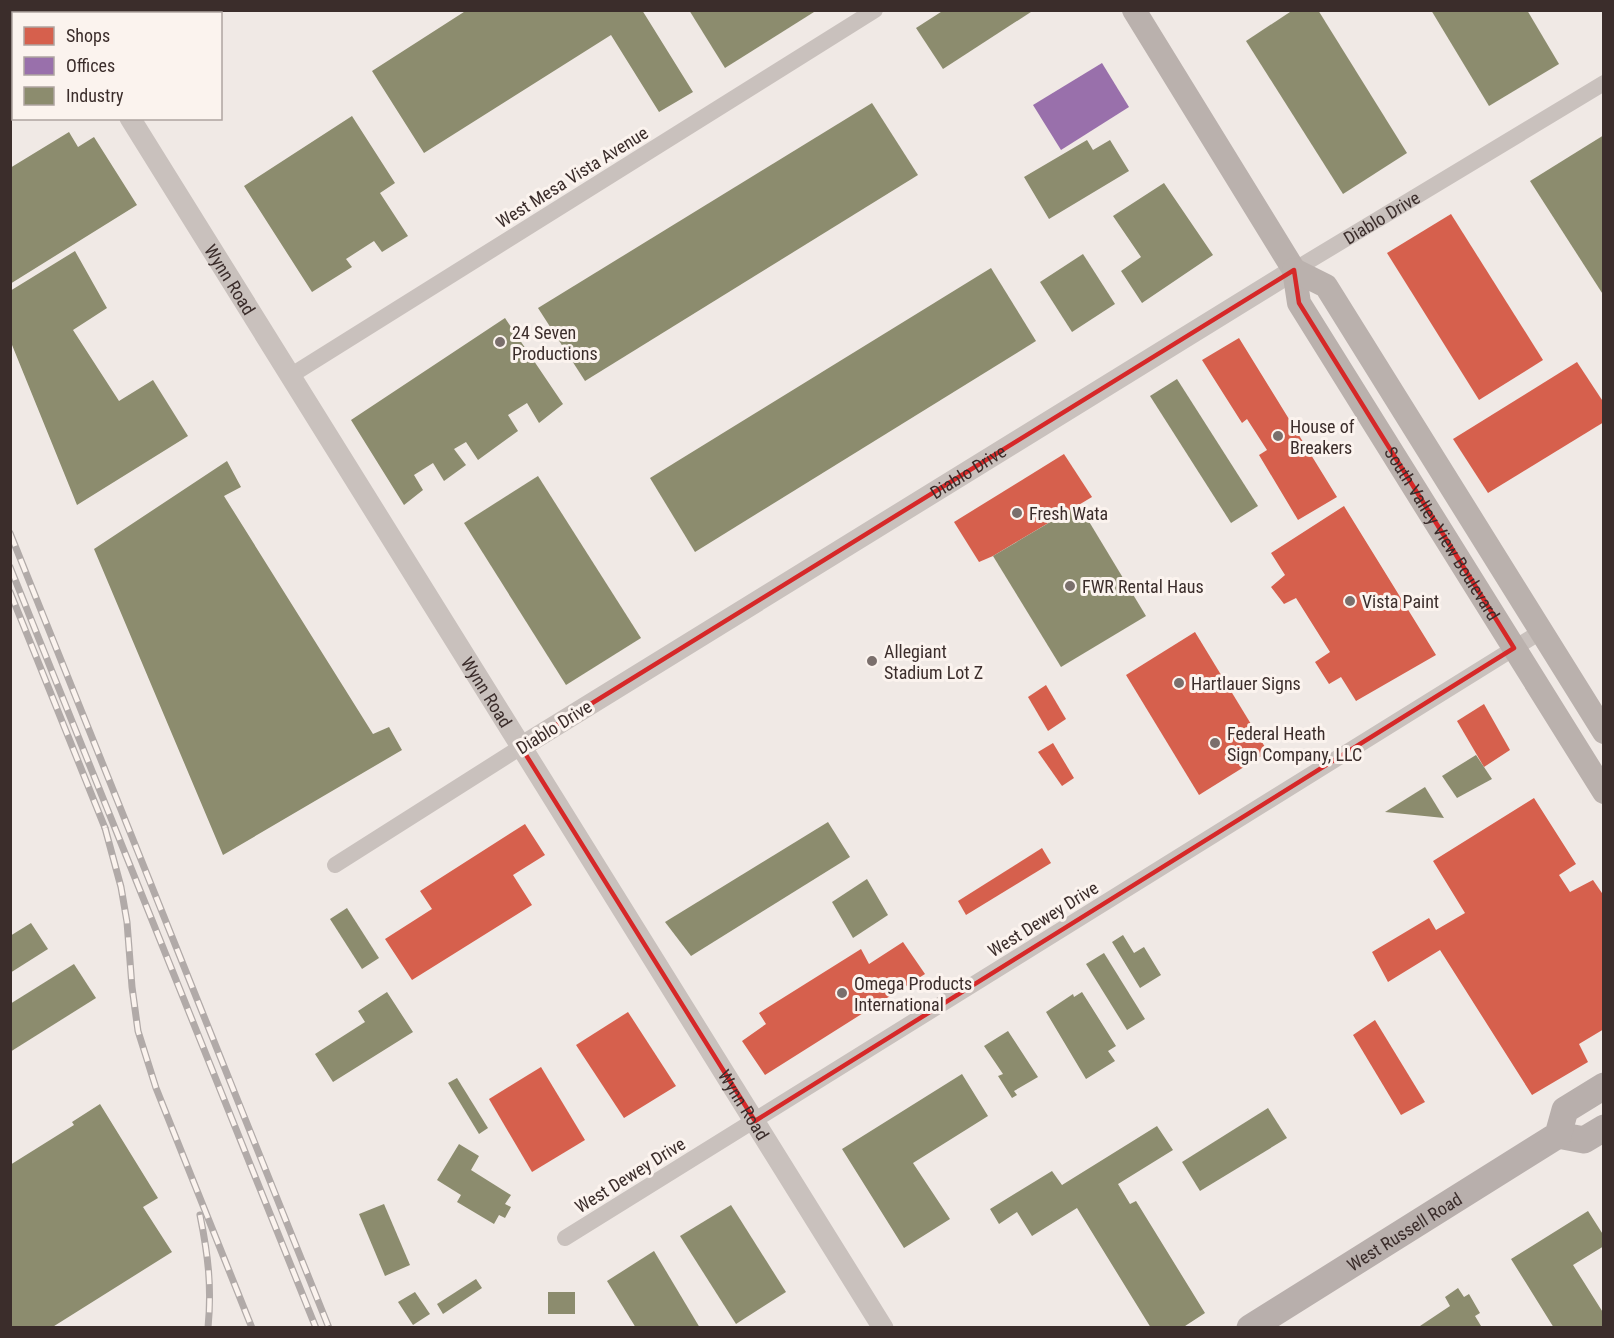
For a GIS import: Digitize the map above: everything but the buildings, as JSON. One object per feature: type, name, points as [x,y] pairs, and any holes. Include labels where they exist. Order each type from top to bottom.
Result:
[{"type":"main road","name":"South Valley View Boulevard","points":[[1134,10],[1294,270],[1299,303],[1604,792]]},
{"type":"main road","name":"South Valley View Boulevard","points":[[1294,270],[1326,286],[1604,732]]},
{"type":"main road","points":[[1604,1086],[1565,1110],[1558,1135],[1584,1140],[1604,1128]]},
{"type":"main road","name":"West Russell Road","points":[[1250,1328],[1558,1135]]},
{"type":"street","name":"West Mesa Vista Avenue","points":[[290,376],[875,10]]},
{"type":"street","name":"Diablo Drive","points":[[335,865],[521,747],[1294,270],[1604,83]]},
{"type":"street","name":"Wynn Road","points":[[131,120],[884,1328]]},
{"type":"street","name":"West Dewey Drive","points":[[565,1238],[1542,632]]},
{"type":"highlighted area","points":[[1294,270],[1299,303],[1514,648],[755,1121],[521,747]]},
{"type":"railway","points":[[10,533],[329,1328]]},
{"type":"railway","points":[[10,567],[316,1328]]},
{"type":"railway","points":[[10,592],[105,828]]},
{"type":"railway","points":[[105,828],[121,887],[127,922],[138,1031],[156,1088],[252,1328]]},
{"type":"railway","points":[[200,1215],[210,1298],[208,1328]]},
{"type":"place","name":"24 Seven Productions","points":[[500,342]]},
{"type":"place","name":"House of Breakers","points":[[1278,436]]},
{"type":"place","name":"Fresh Wata","points":[[1017,513]]},
{"type":"place","name":"FWR Rental Haus","points":[[1070,586]]},
{"type":"place","name":"Vista Paint","points":[[1350,601]]},
{"type":"place","name":"Allegiant Stadium Lot Z","points":[[872,661]]},
{"type":"place","name":"Hartlauer Signs","points":[[1179,683]]},
{"type":"place","name":"Federal Heath Sign Company, LLC","points":[[1215,743]]},
{"type":"place","name":"Omega Products International","points":[[842,993]]}]
